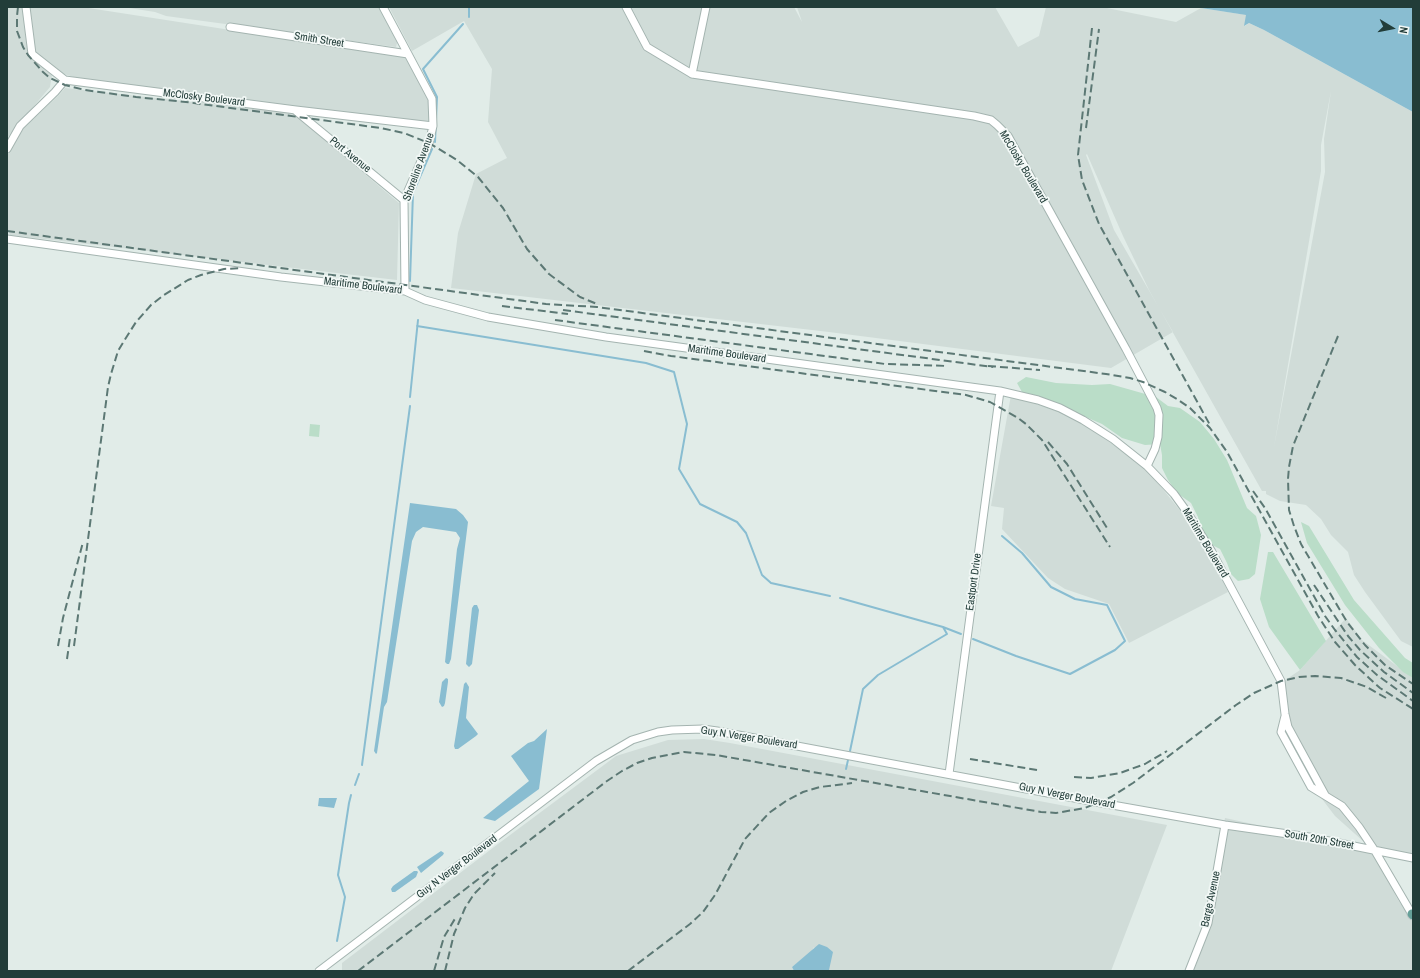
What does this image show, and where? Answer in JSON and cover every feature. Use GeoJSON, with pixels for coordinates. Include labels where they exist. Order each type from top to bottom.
{"type":"FeatureCollection","features":[{"type":"Feature","properties":{"kind":"street"},"geometry":{"type":"LineString","coordinates":[[7,149],[20,126],[55,92],[65,80],[32,54],[26,7]]}},
{"type":"Feature","properties":{"kind":"street","name":"Shoreline Avenue"},"geometry":{"type":"LineString","coordinates":[[383,7],[432,99],[433,126],[429,143],[404,200],[405,291]]}},
{"type":"Feature","properties":{"kind":"street","name":"McClosky Boulevard"},"geometry":{"type":"LineString","coordinates":[[626,7],[647,46],[692,74],[974,116],[991,120],[997,125],[1008,136],[1157,408],[1159,415],[1158,437],[1155,449],[1147,466]]}},
{"type":"Feature","properties":{"kind":"street"},"geometry":{"type":"LineString","coordinates":[[692,74],[706,7]]}},
{"type":"Feature","properties":{"kind":"street","name":"Smith Street"},"geometry":{"type":"LineString","coordinates":[[230,27],[408,54]]}},
{"type":"Feature","properties":{"kind":"street","name":"McClosky Boulevard"},"geometry":{"type":"LineString","coordinates":[[65,80],[433,126]]}},
{"type":"Feature","properties":{"kind":"street","name":"Port Avenue"},"geometry":{"type":"LineString","coordinates":[[296,110],[404,200]]}},
{"type":"Feature","properties":{"kind":"street","name":"Maritime Boulevard"},"geometry":{"type":"LineString","coordinates":[[7,239],[274,276],[405,291],[425,300],[488,317],[599,336],[1000,390],[1038,400],[1060,408],[1083,420],[1113,439],[1147,466],[1174,494],[1183,506],[1208,546],[1281,681],[1285,714],[1281,732],[1311,787],[1342,806],[1359,827],[1413,915]]}},
{"type":"Feature","properties":{"kind":"street","name":"Eastport Drive"},"geometry":{"type":"LineString","coordinates":[[949,774],[1000,390]]}},
{"type":"Feature","properties":{"kind":"street","name":"Maritime Boulevard"},"geometry":{"type":"LineString","coordinates":[[1285,714],[1325,783],[1325,795]]}},
{"type":"Feature","properties":{"kind":"street","name":"Guy N Verger Boulevard"},"geometry":{"type":"LineString","coordinates":[[319,971],[596,761],[617,748],[643,736],[658,732],[702,729],[1225,825]]}},
{"type":"Feature","properties":{"kind":"street","name":"South 20th Street"},"geometry":{"type":"LineString","coordinates":[[1225,825],[1309,837],[1413,858]]}},
{"type":"Feature","properties":{"kind":"street","name":"Barge Avenue"},"geometry":{"type":"LineString","coordinates":[[1189,971],[1208,922],[1225,825]]}},
{"type":"Feature","properties":{"kind":"shaded area"},"geometry":{"type":"Polygon","coordinates":[[[7,7],[82,7],[405,57],[427,96],[429,106],[429,123],[77,78],[61,73],[53,68],[50,87],[7,138],[7,7]]]}},
{"type":"Feature","properties":{"kind":"shaded area"},"geometry":{"type":"Polygon","coordinates":[[[123,7],[379,7],[398,40],[396,47],[166,16],[155,12],[123,7]]]}},
{"type":"Feature","properties":{"kind":"shaded area"},"geometry":{"type":"Polygon","coordinates":[[[389,7],[794,7],[802,22],[797,7],[995,7],[1018,47],[1039,36],[1046,7],[1102,7],[1176,22],[1201,8],[1247,15],[1245,26],[1249,23],[1264,30],[1413,112],[1413,647],[1401,641],[1365,592],[1354,575],[1348,552],[1331,535],[1321,519],[1306,505],[1280,501],[1266,494],[1266,491],[1262,491],[1173,332],[1111,368],[829,332],[451,288],[458,233],[476,174],[507,158],[488,122],[492,69],[464,21],[412,51],[389,7]],[[1331,91],[1321,145],[1321,171],[1274,447],[1325,172],[1324,139],[1331,91]],[[1087,154],[1086,155],[1114,230],[1159,308],[1123,236],[1087,154]]]}},
{"type":"Feature","properties":{"kind":"shaded area"},"geometry":{"type":"Polygon","coordinates":[[[65,88],[293,113],[399,203],[397,280],[10,235],[7,227],[7,156],[23,129],[65,88]]]}},
{"type":"Feature","properties":{"kind":"shaded area"},"geometry":{"type":"Polygon","coordinates":[[[1011,395],[1074,417],[1146,468],[1186,518],[1206,546],[1228,592],[1129,643],[1109,604],[1065,589],[1048,578],[1002,529],[1004,508],[991,506],[1011,395]]]}},
{"type":"Feature","properties":{"kind":"shaded area"},"geometry":{"type":"Polygon","coordinates":[[[1346,618],[1362,640],[1413,678],[1413,857],[1373,850],[1335,816],[1293,761],[1281,683],[1300,670],[1346,618]]]}},
{"type":"Feature","properties":{"kind":"shaded area"},"geometry":{"type":"Polygon","coordinates":[[[704,739],[1167,825],[1111,971],[829,971],[814,947],[811,952],[792,967],[794,971],[342,971],[342,963],[616,756],[668,740],[704,739]]]}},
{"type":"Feature","properties":{"kind":"shaded area"},"geometry":{"type":"Polygon","coordinates":[[[1225,818],[1372,850],[1397,898],[1413,923],[1413,971],[1189,971],[1204,933],[1225,818]]]}},
{"type":"Feature","properties":{"kind":"green space"},"geometry":{"type":"Polygon","coordinates":[[[1026,377],[1056,383],[1092,385],[1110,384],[1156,397],[1168,406],[1180,408],[1200,422],[1214,439],[1227,460],[1247,508],[1256,516],[1261,535],[1255,574],[1249,579],[1238,581],[1231,574],[1220,549],[1212,545],[1201,533],[1198,517],[1191,503],[1177,493],[1162,468],[1160,444],[1145,445],[1122,438],[1102,424],[1022,392],[1017,383],[1026,377]]]}},
{"type":"Feature","properties":{"kind":"green space"},"geometry":{"type":"Polygon","coordinates":[[[310,424],[320,425],[319,437],[309,436],[310,424]]]}},
{"type":"Feature","properties":{"kind":"green space"},"geometry":{"type":"Polygon","coordinates":[[[1301,522],[1309,526],[1354,600],[1405,658],[1413,663],[1413,678],[1403,672],[1379,648],[1345,605],[1307,543],[1301,522]]]}},
{"type":"Feature","properties":{"kind":"green space"},"geometry":{"type":"Polygon","coordinates":[[[1268,552],[1273,552],[1326,641],[1300,670],[1269,627],[1260,599],[1268,552]]]}},
{"type":"Feature","properties":{"kind":"water"},"geometry":{"type":"Polygon","coordinates":[[[1178,7],[1413,7],[1413,112],[1264,30],[1249,23],[1244,26],[1246,15],[1201,8],[1178,7]]]}},
{"type":"Feature","properties":{"kind":"water"},"geometry":{"type":"Polygon","coordinates":[[[410,503],[456,509],[468,522],[451,659],[449,664],[445,662],[457,549],[460,538],[456,532],[423,527],[416,532],[412,541],[387,702],[384,707],[376,754],[374,751],[410,503]]]}},
{"type":"Feature","properties":{"kind":"water"},"geometry":{"type":"Polygon","coordinates":[[[474,605],[477,605],[479,610],[472,664],[469,667],[466,664],[472,608],[474,605]]]}},
{"type":"Feature","properties":{"kind":"water"},"geometry":{"type":"Polygon","coordinates":[[[446,678],[448,679],[448,682],[445,703],[442,707],[439,702],[442,682],[446,678]]]}},
{"type":"Feature","properties":{"kind":"water"},"geometry":{"type":"Polygon","coordinates":[[[466,682],[469,687],[466,718],[478,734],[458,749],[455,749],[454,746],[464,684],[466,682]]]}},
{"type":"Feature","properties":{"kind":"water"},"geometry":{"type":"Polygon","coordinates":[[[547,729],[539,789],[495,821],[483,818],[529,781],[511,756],[528,743],[534,741],[547,729]]]}},
{"type":"Feature","properties":{"kind":"water"},"geometry":{"type":"Polygon","coordinates":[[[319,798],[337,798],[334,808],[318,806],[319,798]]]}},
{"type":"Feature","properties":{"kind":"water"},"geometry":{"type":"Polygon","coordinates":[[[441,851],[444,853],[443,855],[421,873],[417,867],[441,851]]]}},
{"type":"Feature","properties":{"kind":"water"},"geometry":{"type":"Polygon","coordinates":[[[414,871],[418,872],[416,877],[395,892],[392,892],[391,889],[393,886],[414,871]]]}},
{"type":"Feature","properties":{"kind":"water"},"geometry":{"type":"Polygon","coordinates":[[[819,944],[827,947],[833,952],[829,970],[832,971],[794,971],[792,967],[819,944]]]}},
{"type":"Feature","properties":{"kind":"waterway"},"geometry":{"type":"LineString","coordinates":[[469,7],[469,17]]}},
{"type":"Feature","properties":{"kind":"waterway"},"geometry":{"type":"LineString","coordinates":[[435,142],[437,97],[423,69],[463,24]]}},
{"type":"Feature","properties":{"kind":"waterway"},"geometry":{"type":"LineString","coordinates":[[410,281],[413,193],[432,149]]}},
{"type":"Feature","properties":{"kind":"waterway"},"geometry":{"type":"LineString","coordinates":[[410,397],[418,320]]}},
{"type":"Feature","properties":{"kind":"waterway"},"geometry":{"type":"LineString","coordinates":[[417,326],[646,363],[674,372],[687,424],[679,469],[700,504],[737,522],[746,533],[762,575],[771,583],[830,596]]}},
{"type":"Feature","properties":{"kind":"waterway"},"geometry":{"type":"LineString","coordinates":[[362,765],[410,406]]}},
{"type":"Feature","properties":{"kind":"waterway"},"geometry":{"type":"LineString","coordinates":[[973,639],[1016,656],[1070,674],[1115,650],[1125,641],[1107,605],[1075,599],[1051,587],[1022,553],[1002,536]]}},
{"type":"Feature","properties":{"kind":"waterway"},"geometry":{"type":"LineString","coordinates":[[840,598],[943,627],[947,634],[878,675],[863,689],[850,751]]}},
{"type":"Feature","properties":{"kind":"waterway"},"geometry":{"type":"LineString","coordinates":[[943,627],[961,634]]}},
{"type":"Feature","properties":{"kind":"waterway"},"geometry":{"type":"LineString","coordinates":[[846,769],[848,760]]}},
{"type":"Feature","properties":{"kind":"waterway"},"geometry":{"type":"LineString","coordinates":[[355,785],[359,774]]}},
{"type":"Feature","properties":{"kind":"waterway"},"geometry":{"type":"LineString","coordinates":[[337,941],[345,897],[338,875],[351,795]]}},
{"type":"Feature","properties":{"kind":"railway"},"geometry":{"type":"LineString","coordinates":[[18,7],[17,31],[23,47],[43,72],[50,78],[65,85],[85,90],[136,97],[186,102],[381,128],[404,133],[429,143],[457,160],[478,177],[503,208],[527,249],[549,274],[580,297],[597,304]]}},
{"type":"Feature","properties":{"kind":"railway"},"geometry":{"type":"LineString","coordinates":[[1092,28],[1078,155],[1082,180],[1099,224],[1210,425]]}},
{"type":"Feature","properties":{"kind":"railway"},"geometry":{"type":"LineString","coordinates":[[1086,128],[1099,29]]}},
{"type":"Feature","properties":{"kind":"railway"},"geometry":{"type":"LineString","coordinates":[[7,231],[546,304],[597,307],[1106,374],[1143,382],[1177,399],[1190,408],[1210,428],[1227,452],[1318,616],[1335,642],[1355,665],[1380,688],[1413,709]]}},
{"type":"Feature","properties":{"kind":"railway"},"geometry":{"type":"LineString","coordinates":[[74,646],[108,387],[118,351],[136,322],[151,305],[164,295],[188,280],[201,275],[224,269],[241,268]]}},
{"type":"Feature","properties":{"kind":"railway"},"geometry":{"type":"LineString","coordinates":[[502,306],[568,314]]}},
{"type":"Feature","properties":{"kind":"railway"},"geometry":{"type":"LineString","coordinates":[[563,310],[993,367]]}},
{"type":"Feature","properties":{"kind":"railway"},"geometry":{"type":"LineString","coordinates":[[555,320],[885,364],[948,366]]}},
{"type":"Feature","properties":{"kind":"railway"},"geometry":{"type":"LineString","coordinates":[[1338,336],[1293,446],[1288,479],[1289,510],[1301,544],[1347,622],[1365,645],[1385,665],[1413,684]]}},
{"type":"Feature","properties":{"kind":"railway"},"geometry":{"type":"LineString","coordinates":[[644,351],[671,356],[966,395],[990,402],[1018,418],[1042,440],[1110,547]]}},
{"type":"Feature","properties":{"kind":"railway"},"geometry":{"type":"LineString","coordinates":[[988,366],[1040,370]]}},
{"type":"Feature","properties":{"kind":"railway"},"geometry":{"type":"LineString","coordinates":[[1048,442],[1067,464],[1107,528]]}},
{"type":"Feature","properties":{"kind":"railway"},"geometry":{"type":"LineString","coordinates":[[1253,491],[1265,508],[1325,616],[1335,630],[1357,657],[1377,675],[1413,701]]}},
{"type":"Feature","properties":{"kind":"railway"},"geometry":{"type":"LineString","coordinates":[[58,646],[63,618],[83,542]]}},
{"type":"Feature","properties":{"kind":"railway"},"geometry":{"type":"LineString","coordinates":[[1314,585],[1348,636],[1360,650],[1384,672],[1413,693]]}},
{"type":"Feature","properties":{"kind":"railway"},"geometry":{"type":"LineString","coordinates":[[67,659],[70,638]]}},
{"type":"Feature","properties":{"kind":"railway"},"geometry":{"type":"LineString","coordinates":[[358,971],[607,781],[637,763],[652,758],[684,752],[716,755],[1041,812],[1056,813],[1085,808],[1111,797],[1133,783],[1236,705],[1254,693],[1281,681],[1299,677],[1315,676],[1341,678],[1367,687],[1386,698]]}},
{"type":"Feature","properties":{"kind":"railway"},"geometry":{"type":"LineString","coordinates":[[1074,777],[1091,778],[1120,773],[1145,764],[1167,751]]}},
{"type":"Feature","properties":{"kind":"railway"},"geometry":{"type":"LineString","coordinates":[[970,759],[1037,770]]}},
{"type":"Feature","properties":{"kind":"railway"},"geometry":{"type":"LineString","coordinates":[[628,971],[690,924],[703,912],[715,895],[745,839],[769,813],[786,801],[803,792],[820,787],[852,783]]}},
{"type":"Feature","properties":{"kind":"railway"},"geometry":{"type":"LineString","coordinates":[[445,971],[454,934],[465,908],[474,894],[495,873]]}},
{"type":"Feature","properties":{"kind":"railway"},"geometry":{"type":"LineString","coordinates":[[434,971],[444,937],[456,917]]}}]}
